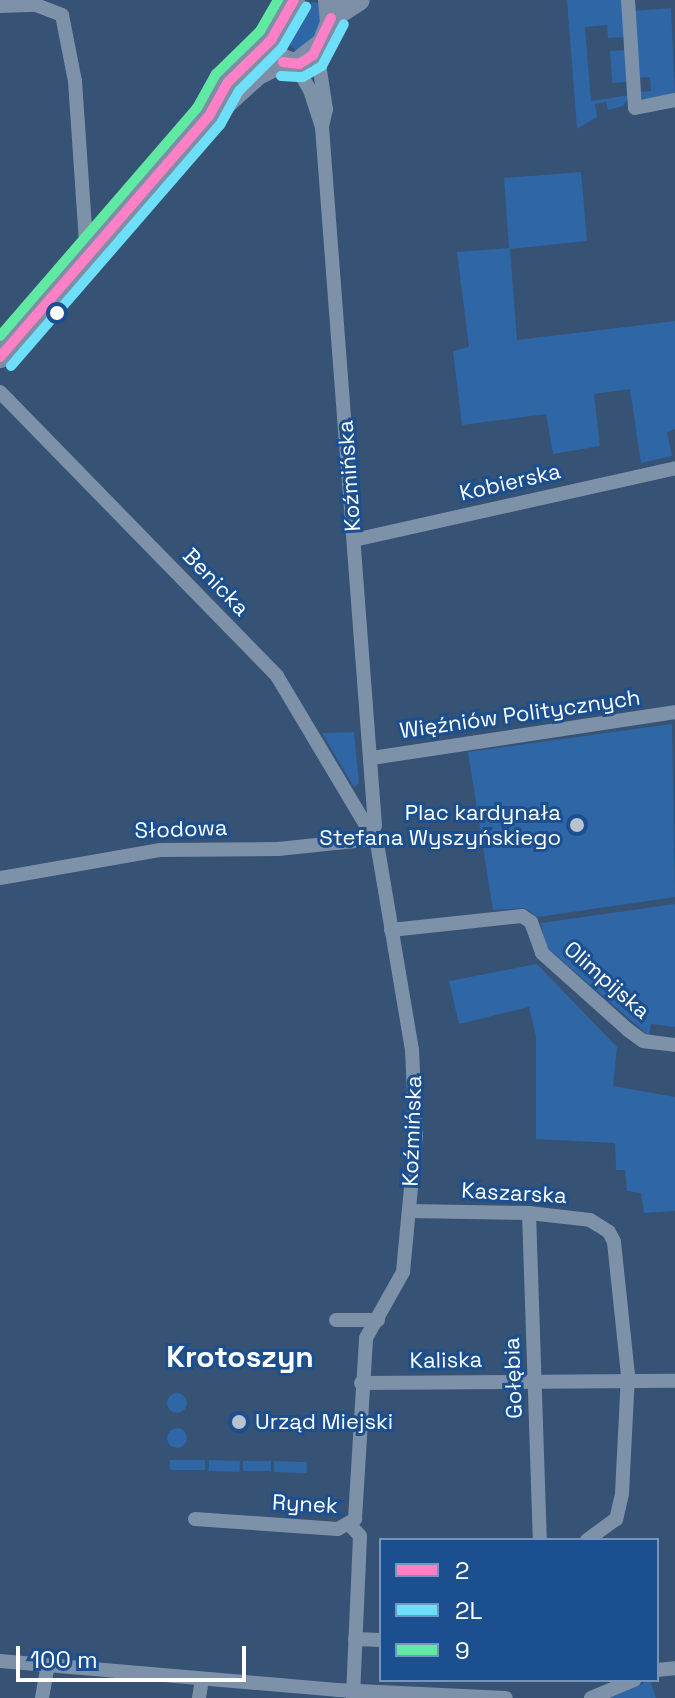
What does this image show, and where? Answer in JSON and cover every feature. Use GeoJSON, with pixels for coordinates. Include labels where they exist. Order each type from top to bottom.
{"type":"FeatureCollection","features":[{"type":"Feature","properties":{"kind":"main road"},"geometry":{"type":"LineString","coordinates":[[209,116],[228,82],[271,40],[294,0]]}},
{"type":"Feature","properties":{"kind":"main road"},"geometry":{"type":"LineString","coordinates":[[0,357],[209,116],[258,74],[317,51],[330,9],[359,0]]}},
{"type":"Feature","properties":{"kind":"main road"},"geometry":{"type":"LineString","coordinates":[[271,40],[289,63]]}},
{"type":"Feature","properties":{"kind":"street"},"geometry":{"type":"LineString","coordinates":[[628,0],[635,108],[675,100]]}},
{"type":"Feature","properties":{"kind":"street"},"geometry":{"type":"LineString","coordinates":[[0,6],[36,5],[62,15],[75,81],[87,258]]}},
{"type":"Feature","properties":{"kind":"street","name":"Koźmińska"},"geometry":{"type":"LineString","coordinates":[[317,51],[326,109],[322,127]]}},
{"type":"Feature","properties":{"kind":"street","name":"Koźmińska"},"geometry":{"type":"LineString","coordinates":[[289,63],[310,90],[322,127],[372,758],[371,834],[392,936],[415,1083],[403,1272],[378,1320]]}},
{"type":"Feature","properties":{"kind":"street","name":"Benicka"},"geometry":{"type":"LineString","coordinates":[[0,392],[277,676],[371,834]]}},
{"type":"Feature","properties":{"kind":"street","name":"Kobierska"},"geometry":{"type":"LineString","coordinates":[[354,540],[675,468]]}},
{"type":"Feature","properties":{"kind":"street","name":"Więźniów Politycznych"},"geometry":{"type":"LineString","coordinates":[[372,758],[675,712]]}},
{"type":"Feature","properties":{"kind":"street","name":"Słodowa"},"geometry":{"type":"LineString","coordinates":[[0,878],[134,853],[278,849],[371,834]]}},
{"type":"Feature","properties":{"kind":"street","name":"Olimpijska"},"geometry":{"type":"LineString","coordinates":[[392,936],[522,916],[531,922],[542,953],[628,1030],[643,1041],[675,1045]]}},
{"type":"Feature","properties":{"kind":"street","name":"Kaszarska"},"geometry":{"type":"LineString","coordinates":[[409,1211],[529,1213],[590,1220],[609,1232],[614,1242],[628,1380]]}},
{"type":"Feature","properties":{"kind":"street","name":"Gołębia"},"geometry":{"type":"LineString","coordinates":[[529,1213],[540,1538]]}},
{"type":"Feature","properties":{"kind":"street"},"geometry":{"type":"LineString","coordinates":[[336,1320],[378,1320]]}},
{"type":"Feature","properties":{"kind":"street","name":"Rynek"},"geometry":{"type":"LineString","coordinates":[[195,1519],[351,1526],[366,1338],[378,1320]]}},
{"type":"Feature","properties":{"kind":"street"},"geometry":{"type":"LineString","coordinates":[[590,1538],[616,1519],[628,1380]]}},
{"type":"Feature","properties":{"kind":"street","name":"Kaliska"},"geometry":{"type":"LineString","coordinates":[[361,1383],[675,1381]]}},
{"type":"Feature","properties":{"kind":"street"},"geometry":{"type":"LineString","coordinates":[[351,1526],[360,1536],[353,1694]]}},
{"type":"Feature","properties":{"kind":"street"},"geometry":{"type":"LineString","coordinates":[[355,1639],[379,1640]]}},
{"type":"Feature","properties":{"kind":"street"},"geometry":{"type":"LineString","coordinates":[[0,1661],[47,1669],[202,1679],[353,1694],[506,1698]]}},
{"type":"Feature","properties":{"kind":"street"},"geometry":{"type":"LineString","coordinates":[[42,1698],[47,1669]]}},
{"type":"Feature","properties":{"kind":"street"},"geometry":{"type":"LineString","coordinates":[[199,1698],[202,1679]]}},
{"type":"Feature","properties":{"kind":"street"},"geometry":{"type":"LineString","coordinates":[[591,1698],[629,1682]]}},
{"type":"Feature","properties":{"kind":"shaded area"},"geometry":{"type":"Polygon","coordinates":[[[567,0],[621,0],[625,37],[608,38],[607,25],[585,27],[591,101],[630,95],[623,106],[608,110],[606,102],[595,104],[597,117],[577,129],[567,0]]]}},
{"type":"Feature","properties":{"kind":"shaded area"},"geometry":{"type":"Polygon","coordinates":[[[313,2],[320,3],[321,21],[311,43],[295,50],[285,40],[313,2]]]}},
{"type":"Feature","properties":{"kind":"shaded area"},"geometry":{"type":"Polygon","coordinates":[[[671,8],[675,96],[647,102],[638,92],[651,91],[650,77],[637,78],[631,11],[671,8]]]}},
{"type":"Feature","properties":{"kind":"shaded area"},"geometry":{"type":"Polygon","coordinates":[[[626,50],[628,82],[612,83],[610,51],[626,50]]]}},
{"type":"Feature","properties":{"kind":"shaded area"},"geometry":{"type":"Polygon","coordinates":[[[581,172],[587,241],[510,249],[517,340],[675,321],[675,429],[667,432],[672,456],[641,463],[630,389],[594,394],[600,446],[553,454],[546,414],[462,425],[453,351],[469,347],[457,252],[509,248],[504,178],[581,172]]]}},
{"type":"Feature","properties":{"kind":"shaded area","name":"Plac kardynała Stefana Wyszyńskiego"},"geometry":{"type":"Polygon","coordinates":[[[672,724],[675,897],[538,917],[524,908],[493,910],[468,752],[672,724]]]}},
{"type":"Feature","properties":{"kind":"shaded area"},"geometry":{"type":"Polygon","coordinates":[[[354,732],[359,783],[354,787],[322,733],[354,732]]]}},
{"type":"Feature","properties":{"kind":"shaded area"},"geometry":{"type":"Polygon","coordinates":[[[675,904],[675,1027],[651,1024],[649,1036],[545,946],[541,923],[675,904]]]}},
{"type":"Feature","properties":{"kind":"shaded area"},"geometry":{"type":"Polygon","coordinates":[[[537,964],[617,1047],[613,1086],[675,1097],[675,1211],[644,1213],[641,1193],[627,1191],[625,1170],[616,1170],[615,1143],[536,1139],[536,1036],[529,1007],[459,1024],[449,981],[537,964]]]}},
{"type":"Feature","properties":{"kind":"shaded area"},"geometry":{"type":"Polygon","coordinates":[[[177,1393],[184,1396],[187,1403],[184,1410],[177,1413],[170,1410],[167,1403],[170,1396],[177,1393]]]}},
{"type":"Feature","properties":{"kind":"shaded area"},"geometry":{"type":"Polygon","coordinates":[[[173,1428],[181,1428],[187,1438],[181,1448],[173,1448],[167,1442],[167,1434],[173,1428]]]}},
{"type":"Feature","properties":{"kind":"shaded area"},"geometry":{"type":"Polygon","coordinates":[[[170,1460],[205,1460],[205,1470],[170,1470],[170,1460]]]}},
{"type":"Feature","properties":{"kind":"shaded area"},"geometry":{"type":"Polygon","coordinates":[[[209,1460],[240,1461],[240,1472],[209,1471],[209,1460]]]}},
{"type":"Feature","properties":{"kind":"shaded area"},"geometry":{"type":"Polygon","coordinates":[[[243,1461],[271,1461],[271,1471],[243,1471],[243,1461]]]}},
{"type":"Feature","properties":{"kind":"shaded area"},"geometry":{"type":"Polygon","coordinates":[[[274,1461],[307,1462],[307,1473],[274,1472],[274,1461]]]}},
{"type":"Feature","properties":{"kind":"shaded area"},"geometry":{"type":"Polygon","coordinates":[[[651,1682],[656,1698],[610,1698],[651,1682]]]}},
{"type":"Feature","properties":{"kind":"transit line","name":"9"},"geometry":{"type":"LineString","coordinates":[[0,336],[197,108],[216,74],[260,31],[278,0]]}},
{"type":"Feature","properties":{"kind":"transit line","name":"2"},"geometry":{"type":"LineString","coordinates":[[0,357],[209,116],[228,82],[271,40],[294,0]]}},
{"type":"Feature","properties":{"kind":"transit line","name":"2L"},"geometry":{"type":"LineString","coordinates":[[11,366],[220,125],[239,91],[282,48],[306,7]]}},
{"type":"Feature","properties":{"kind":"transit line","name":"2"},"geometry":{"type":"LineString","coordinates":[[283,62],[299,64],[313,55],[331,18]]}},
{"type":"Feature","properties":{"kind":"transit line","name":"2L"},"geometry":{"type":"LineString","coordinates":[[281,76],[303,77],[322,66],[344,24]]}},
{"type":"Feature","properties":{"kind":"place","name":"Plac kardynała Stefana Wyszyńskiego"},"geometry":{"type":"Point","coordinates":[577,825]}},
{"type":"Feature","properties":{"kind":"place","name":"Urząd Miejski"},"geometry":{"type":"Point","coordinates":[239,1422]}},
{"type":"Feature","properties":{"kind":"district","name":"Krotoszyn"},"geometry":{"type":"Point","coordinates":[240,1357]}}]}
